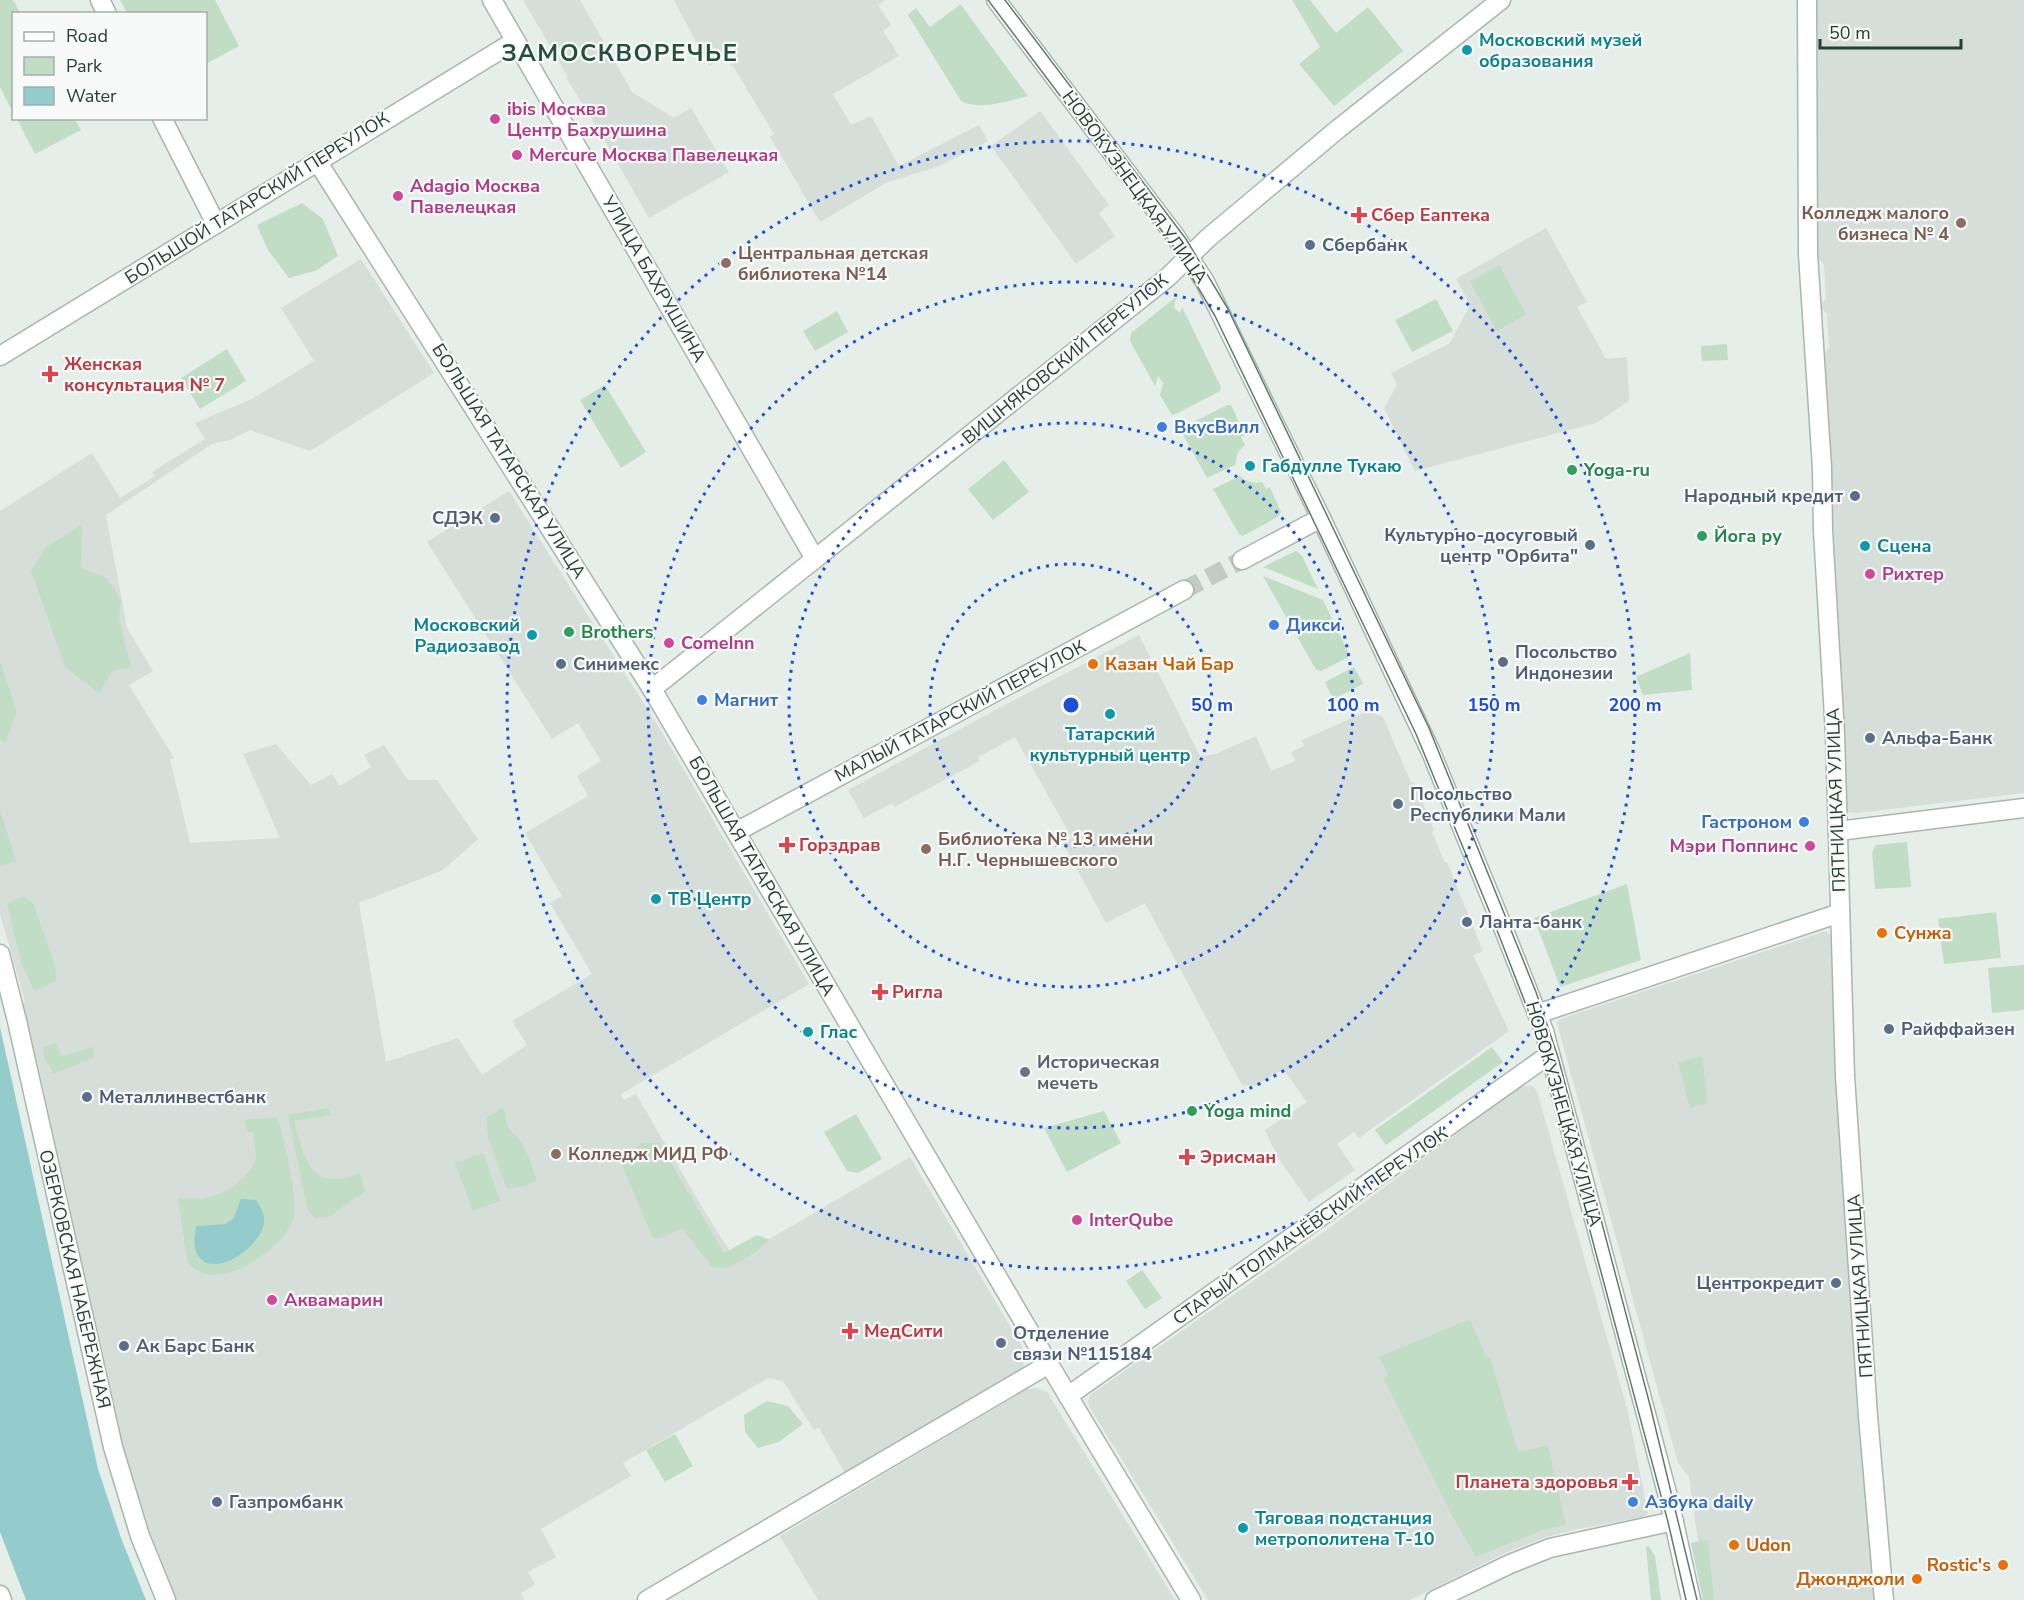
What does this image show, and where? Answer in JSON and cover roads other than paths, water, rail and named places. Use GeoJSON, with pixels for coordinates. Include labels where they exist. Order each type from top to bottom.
{"type":"FeatureCollection","features":[{"type":"Feature","properties":{"kind":"street","name":"УЛИЦА БАХРУШИНА"},"geometry":{"type":"LineString","coordinates":[[492,0],[815,559]]}},
{"type":"Feature","properties":{"kind":"street","name":"НОВОКУЗНЕЦКАЯ УЛИЦА"},"geometry":{"type":"LineString","coordinates":[[996,0],[1189,257],[1222,313],[1431,752],[1537,1014],[1550,1054],[1674,1521],[1691,1600]]}},
{"type":"Feature","properties":{"kind":"street","name":"ВИШНЯКОВСКИЙ ПЕРЕУЛОК"},"geometry":{"type":"LineString","coordinates":[[652,689],[1168,277],[1208,238],[1338,129],[1501,0]]}},
{"type":"Feature","properties":{"kind":"street","name":"ПЯТНИЦКАЯ УЛИЦА"},"geometry":{"type":"LineString","coordinates":[[1807,0],[1808,254],[1822,468],[1838,831],[1845,1076],[1868,1416],[1884,1600]]}},
{"type":"Feature","properties":{"kind":"street","name":"БОЛЬШОЙ ТАТАРСКИЙ ПЕРЕУЛОК"},"geometry":{"type":"LineString","coordinates":[[0,356],[515,41]]}},
{"type":"Feature","properties":{"kind":"street"},"geometry":{"type":"LineString","coordinates":[[163,120],[216,224]]}},
{"type":"Feature","properties":{"kind":"street","name":"БОЛЬШАЯ ТАТАРСКАЯ УЛИЦА"},"geometry":{"type":"LineString","coordinates":[[317,161],[652,689],[1049,1364],[1191,1600]]}},
{"type":"Feature","properties":{"kind":"street"},"geometry":{"type":"LineString","coordinates":[[1242,560],[1321,518]]}},
{"type":"Feature","properties":{"kind":"street","name":"МАЛЫЙ ТАТАРСКИЙ ПЕРЕУЛОК"},"geometry":{"type":"LineString","coordinates":[[736,832],[1184,590]]}},
{"type":"Feature","properties":{"kind":"street"},"geometry":{"type":"LineString","coordinates":[[1838,831],[2024,808]]}},
{"type":"Feature","properties":{"kind":"street"},"geometry":{"type":"LineString","coordinates":[[1537,1014],[1840,913]]}},
{"type":"Feature","properties":{"kind":"street","name":"ОЗЕРКОВСКАЯ НАБЕРЕЖНАЯ"},"geometry":{"type":"LineString","coordinates":[[0,954],[113,1447],[140,1536],[166,1600]]}},
{"type":"Feature","properties":{"kind":"street","name":"СТАРЫЙ ТОЛМАЧЁВСКИЙ ПЕРЕУЛОК"},"geometry":{"type":"LineString","coordinates":[[1068,1396],[1550,1054]]}},
{"type":"Feature","properties":{"kind":"street"},"geometry":{"type":"LineString","coordinates":[[647,1600],[1049,1364]]}},
{"type":"Feature","properties":{"kind":"street"},"geometry":{"type":"LineString","coordinates":[[1435,1600],[1510,1564],[1550,1548],[1674,1521]]}},
{"type":"Feature","properties":{"kind":"street"},"geometry":{"type":"LineString","coordinates":[[0,1595],[2,1600]]}},
{"type":"Feature","properties":{"kind":"water"},"geometry":{"type":"Polygon","coordinates":[[[0,1027],[98,1469],[121,1538],[146,1600],[26,1600],[0,1532],[0,1027]]]}},
{"type":"Feature","properties":{"kind":"water"},"geometry":{"type":"Polygon","coordinates":[[[241,1199],[256,1200],[262,1210],[264,1222],[258,1237],[237,1257],[220,1264],[205,1262],[196,1251],[196,1226],[225,1224],[233,1219],[241,1199]]]}},
{"type":"Feature","properties":{"kind":"tunnel"},"geometry":{"type":"LineString","coordinates":[[1184,590],[1242,560]]}},
{"type":"Feature","properties":{"kind":"tram line"},"geometry":{"type":"LineString","coordinates":[[988,0],[1174,247],[1215,316],[1416,734],[1528,1010],[1549,1078],[1668,1522],[1686,1600]]}},
{"type":"Feature","properties":{"kind":"tram line"},"geometry":{"type":"LineString","coordinates":[[1005,0],[1186,239],[1228,309],[1429,728],[1536,992],[1558,1057],[1650,1405],[1697,1600]]}},
{"type":"Feature","properties":{"kind":"place","name":"Московский музей образования"},"geometry":{"type":"Point","coordinates":[1467,50]}},
{"type":"Feature","properties":{"kind":"place","name":"ibis Москва Центр Бахрушина"},"geometry":{"type":"Point","coordinates":[495,119]}},
{"type":"Feature","properties":{"kind":"place","name":"Mercure Москва Павелецкая"},"geometry":{"type":"Point","coordinates":[517,155]}},
{"type":"Feature","properties":{"kind":"place","name":"Adagio Москва Павелецкая"},"geometry":{"type":"Point","coordinates":[398,196]}},
{"type":"Feature","properties":{"kind":"place","name":"Сбер Еаптека"},"geometry":{"type":"Point","coordinates":[1359,215]}},
{"type":"Feature","properties":{"kind":"place","name":"Колледж малого бизнеса № 4"},"geometry":{"type":"Point","coordinates":[1961,223]}},
{"type":"Feature","properties":{"kind":"place","name":"Сбербанк"},"geometry":{"type":"Point","coordinates":[1310,245]}},
{"type":"Feature","properties":{"kind":"place","name":"Центральная детская библиотека №14"},"geometry":{"type":"Point","coordinates":[726,263]}},
{"type":"Feature","properties":{"kind":"place","name":"Женская консультация № 7"},"geometry":{"type":"Point","coordinates":[50,374]}},
{"type":"Feature","properties":{"kind":"place","name":"ВкусВилл"},"geometry":{"type":"Point","coordinates":[1162,427]}},
{"type":"Feature","properties":{"kind":"place","name":"Габдулле Тукаю"},"geometry":{"type":"Point","coordinates":[1250,466]}},
{"type":"Feature","properties":{"kind":"place","name":"Yoga-ru"},"geometry":{"type":"Point","coordinates":[1572,470]}},
{"type":"Feature","properties":{"kind":"place","name":"Народный кредит"},"geometry":{"type":"Point","coordinates":[1855,496]}},
{"type":"Feature","properties":{"kind":"place","name":"СДЭК"},"geometry":{"type":"Point","coordinates":[495,518]}},
{"type":"Feature","properties":{"kind":"place","name":"Йога ру"},"geometry":{"type":"Point","coordinates":[1702,536]}},
{"type":"Feature","properties":{"kind":"place","name":"Культурно-досуговый центр \"Орбита\""},"geometry":{"type":"Point","coordinates":[1590,545]}},
{"type":"Feature","properties":{"kind":"place","name":"Сцена"},"geometry":{"type":"Point","coordinates":[1865,546]}},
{"type":"Feature","properties":{"kind":"place","name":"Рихтер"},"geometry":{"type":"Point","coordinates":[1870,574]}},
{"type":"Feature","properties":{"kind":"place","name":"Дикси"},"geometry":{"type":"Point","coordinates":[1274,625]}},
{"type":"Feature","properties":{"kind":"place","name":"Brothers"},"geometry":{"type":"Point","coordinates":[569,632]}},
{"type":"Feature","properties":{"kind":"place","name":"Московский Радиозавод"},"geometry":{"type":"Point","coordinates":[532,635]}},
{"type":"Feature","properties":{"kind":"place","name":"ComeInn"},"geometry":{"type":"Point","coordinates":[669,643]}},
{"type":"Feature","properties":{"kind":"place","name":"Посольство Индонезии"},"geometry":{"type":"Point","coordinates":[1503,662]}},
{"type":"Feature","properties":{"kind":"place","name":"Синимекс"},"geometry":{"type":"Point","coordinates":[561,664]}},
{"type":"Feature","properties":{"kind":"place","name":"Казан Чай Бар"},"geometry":{"type":"Point","coordinates":[1093,664]}},
{"type":"Feature","properties":{"kind":"place","name":"Магнит"},"geometry":{"type":"Point","coordinates":[702,700]}},
{"type":"Feature","properties":{"kind":"place","name":"Татарский культурный центр"},"geometry":{"type":"Point","coordinates":[1110,714]}},
{"type":"Feature","properties":{"kind":"place","name":"Альфа-Банк"},"geometry":{"type":"Point","coordinates":[1870,738]}},
{"type":"Feature","properties":{"kind":"place","name":"Посольство Республики Мали"},"geometry":{"type":"Point","coordinates":[1398,804]}},
{"type":"Feature","properties":{"kind":"place","name":"Гастроном"},"geometry":{"type":"Point","coordinates":[1804,822]}},
{"type":"Feature","properties":{"kind":"place","name":"Горздрав"},"geometry":{"type":"Point","coordinates":[787,845]}},
{"type":"Feature","properties":{"kind":"place","name":"Мэри Поппинс"},"geometry":{"type":"Point","coordinates":[1810,846]}},
{"type":"Feature","properties":{"kind":"place","name":"Библиотека № 13 имени Н.Г. Чернышевского"},"geometry":{"type":"Point","coordinates":[926,849]}},
{"type":"Feature","properties":{"kind":"place","name":"ТВ Центр"},"geometry":{"type":"Point","coordinates":[656,899]}},
{"type":"Feature","properties":{"kind":"place","name":"Ланта-банк"},"geometry":{"type":"Point","coordinates":[1467,922]}},
{"type":"Feature","properties":{"kind":"place","name":"Сунжа"},"geometry":{"type":"Point","coordinates":[1882,933]}},
{"type":"Feature","properties":{"kind":"place","name":"Ригла"},"geometry":{"type":"Point","coordinates":[880,992]}},
{"type":"Feature","properties":{"kind":"place","name":"Райффайзен"},"geometry":{"type":"Point","coordinates":[1889,1029]}},
{"type":"Feature","properties":{"kind":"place","name":"Глас"},"geometry":{"type":"Point","coordinates":[808,1032]}},
{"type":"Feature","properties":{"kind":"place","name":"Историческая мечеть"},"geometry":{"type":"Point","coordinates":[1025,1072]}},
{"type":"Feature","properties":{"kind":"place","name":"Металлинвестбанк"},"geometry":{"type":"Point","coordinates":[87,1097]}},
{"type":"Feature","properties":{"kind":"place","name":"Yoga mind"},"geometry":{"type":"Point","coordinates":[1192,1111]}},
{"type":"Feature","properties":{"kind":"place","name":"Колледж МИД РФ"},"geometry":{"type":"Point","coordinates":[556,1154]}},
{"type":"Feature","properties":{"kind":"place","name":"Эрисман"},"geometry":{"type":"Point","coordinates":[1187,1157]}},
{"type":"Feature","properties":{"kind":"place","name":"InterQube"},"geometry":{"type":"Point","coordinates":[1077,1220]}},
{"type":"Feature","properties":{"kind":"place","name":"Центрокредит"},"geometry":{"type":"Point","coordinates":[1836,1283]}},
{"type":"Feature","properties":{"kind":"place","name":"Аквамарин"},"geometry":{"type":"Point","coordinates":[272,1300]}},
{"type":"Feature","properties":{"kind":"place","name":"МедСити"},"geometry":{"type":"Point","coordinates":[850,1331]}},
{"type":"Feature","properties":{"kind":"place","name":"Отделение связи №115184"},"geometry":{"type":"Point","coordinates":[1001,1343]}},
{"type":"Feature","properties":{"kind":"place","name":"Ак Барс Банк"},"geometry":{"type":"Point","coordinates":[124,1346]}},
{"type":"Feature","properties":{"kind":"place","name":"Планета здоровья"},"geometry":{"type":"Point","coordinates":[1630,1482]}},
{"type":"Feature","properties":{"kind":"place","name":"Газпромбанк"},"geometry":{"type":"Point","coordinates":[217,1502]}},
{"type":"Feature","properties":{"kind":"place","name":"Азбука daily"},"geometry":{"type":"Point","coordinates":[1633,1502]}},
{"type":"Feature","properties":{"kind":"place","name":"Тяговая подстанция метрополитена Т-10"},"geometry":{"type":"Point","coordinates":[1243,1528]}},
{"type":"Feature","properties":{"kind":"place","name":"Udon"},"geometry":{"type":"Point","coordinates":[1734,1545]}},
{"type":"Feature","properties":{"kind":"place","name":"Rostic's"},"geometry":{"type":"Point","coordinates":[2003,1565]}},
{"type":"Feature","properties":{"kind":"place","name":"Джонджоли"},"geometry":{"type":"Point","coordinates":[1917,1579]}},
{"type":"Feature","properties":{"kind":"district","name":"ЗАМОСКВОРЕЧЬЕ"},"geometry":{"type":"Point","coordinates":[620,53]}}]}
